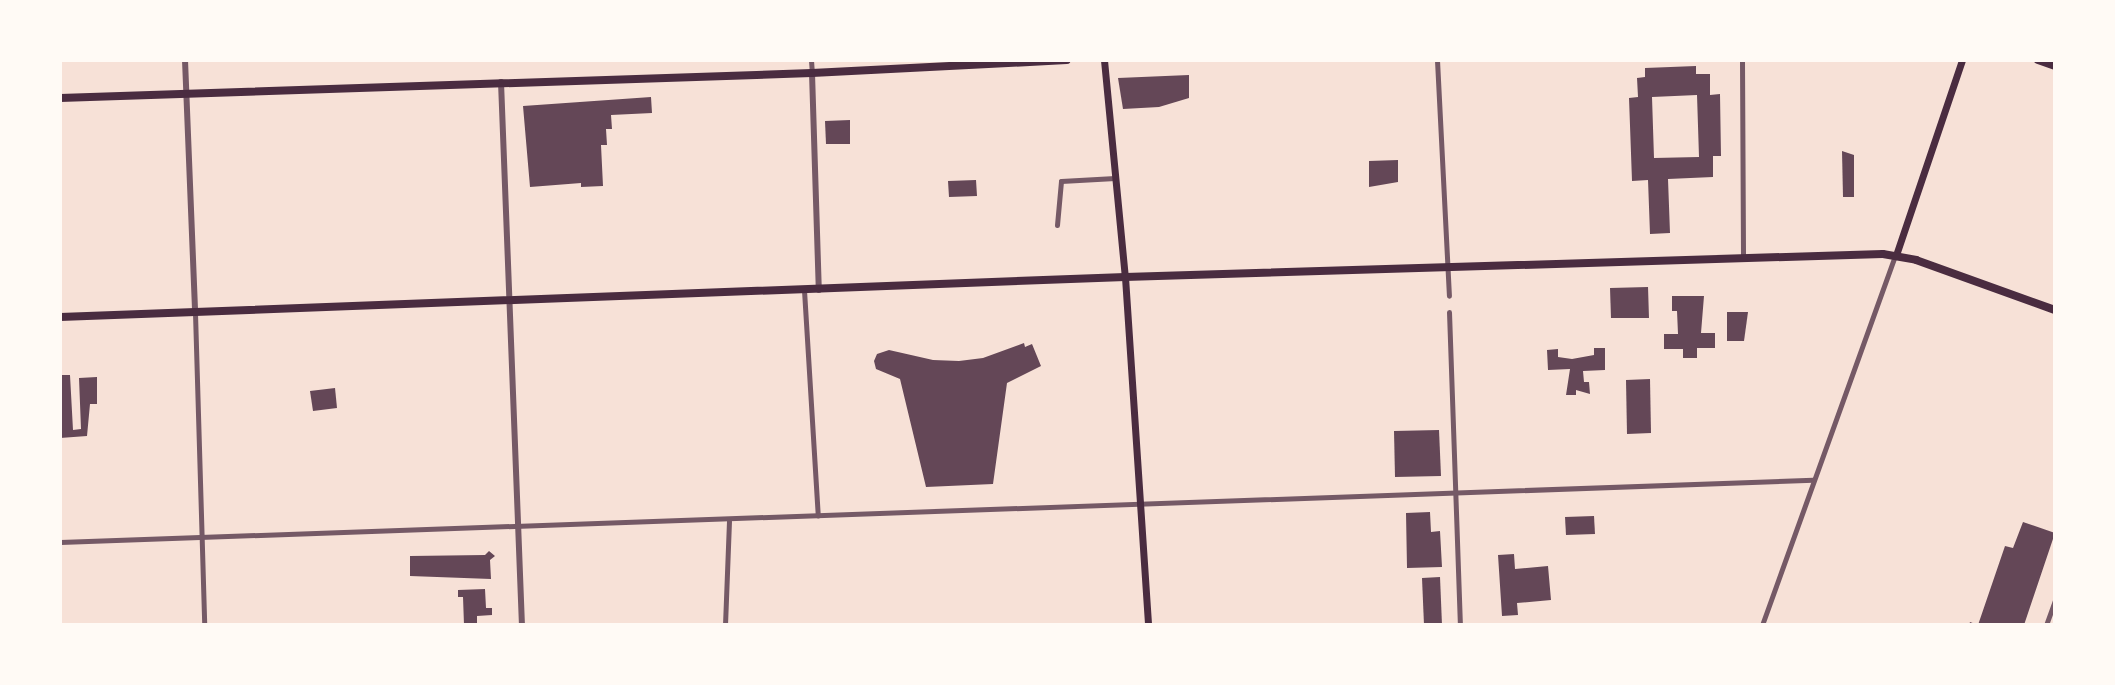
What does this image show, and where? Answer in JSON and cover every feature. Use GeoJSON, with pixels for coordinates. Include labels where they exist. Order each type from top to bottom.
{"type":"FeatureCollection","features":[{"type":"Feature","properties":{"kind":"main road"},"geometry":{"type":"LineString","coordinates":[[60,98],[812,73],[1067,60]]}},
{"type":"Feature","properties":{"kind":"main road"},"geometry":{"type":"LineString","coordinates":[[1104,60],[1125,277],[1148,625]]}},
{"type":"Feature","properties":{"kind":"main road"},"geometry":{"type":"LineString","coordinates":[[1896,255],[1962,60]]}},
{"type":"Feature","properties":{"kind":"main road"},"geometry":{"type":"LineString","coordinates":[[2038,60],[2055,66]]}},
{"type":"Feature","properties":{"kind":"main road"},"geometry":{"type":"LineString","coordinates":[[60,317],[1125,277],[1896,255],[2055,310]]}},
{"type":"Feature","properties":{"kind":"street"},"geometry":{"type":"LineString","coordinates":[[185,60],[204,625]]}},
{"type":"Feature","properties":{"kind":"street"},"geometry":{"type":"LineString","coordinates":[[811,60],[819,290]]}},
{"type":"Feature","properties":{"kind":"street"},"geometry":{"type":"LineString","coordinates":[[1437,60],[1449,296]]}},
{"type":"Feature","properties":{"kind":"street"},"geometry":{"type":"LineString","coordinates":[[1742,60],[1743,258]]}},
{"type":"Feature","properties":{"kind":"street"},"geometry":{"type":"LineString","coordinates":[[501,82],[522,625]]}},
{"type":"Feature","properties":{"kind":"street"},"geometry":{"type":"LineString","coordinates":[[1057,225],[1061,181],[1115,178]]}},
{"type":"Feature","properties":{"kind":"street"},"geometry":{"type":"LineString","coordinates":[[1762,625],[1896,255]]}},
{"type":"Feature","properties":{"kind":"street"},"geometry":{"type":"LineString","coordinates":[[804,290],[818,516]]}},
{"type":"Feature","properties":{"kind":"street"},"geometry":{"type":"LineString","coordinates":[[1449,312],[1460,625]]}},
{"type":"Feature","properties":{"kind":"street"},"geometry":{"type":"LineString","coordinates":[[60,542],[517,524],[729,521],[1813,480]]}},
{"type":"Feature","properties":{"kind":"street"},"geometry":{"type":"LineString","coordinates":[[725,625],[729,521]]}},
{"type":"Feature","properties":{"kind":"street"},"geometry":{"type":"LineString","coordinates":[[2046,625],[2055,600]]}},
{"type":"Feature","properties":{"kind":"building"},"geometry":{"type":"Polygon","coordinates":[[[1696,66],[1696,74],[1710,74],[1710,95],[1720,94],[1721,156],[1713,156],[1713,177],[1668,179],[1670,233],[1650,234],[1648,180],[1632,181],[1629,98],[1638,97],[1637,78],[1645,77],[1645,68],[1696,66]],[[1697,95],[1652,97],[1654,158],[1699,157],[1697,95]]]}},
{"type":"Feature","properties":{"kind":"building"},"geometry":{"type":"Polygon","coordinates":[[[1189,75],[1189,98],[1159,107],[1123,109],[1118,78],[1189,75]]]}},
{"type":"Feature","properties":{"kind":"building"},"geometry":{"type":"Polygon","coordinates":[[[651,97],[652,113],[611,115],[612,129],[606,129],[607,145],[601,145],[603,186],[581,187],[581,183],[530,187],[523,106],[651,97]]]}},
{"type":"Feature","properties":{"kind":"building"},"geometry":{"type":"Polygon","coordinates":[[[850,120],[850,144],[826,144],[825,121],[850,120]]]}},
{"type":"Feature","properties":{"kind":"building"},"geometry":{"type":"Polygon","coordinates":[[[1842,151],[1854,155],[1854,197],[1843,197],[1842,151]]]}},
{"type":"Feature","properties":{"kind":"building"},"geometry":{"type":"Polygon","coordinates":[[[1398,160],[1398,182],[1369,187],[1369,161],[1398,160]]]}},
{"type":"Feature","properties":{"kind":"building"},"geometry":{"type":"Polygon","coordinates":[[[976,180],[977,196],[949,197],[948,181],[976,180]]]}},
{"type":"Feature","properties":{"kind":"building"},"geometry":{"type":"Polygon","coordinates":[[[1648,287],[1649,318],[1611,318],[1610,288],[1648,287]]]}},
{"type":"Feature","properties":{"kind":"building"},"geometry":{"type":"Polygon","coordinates":[[[1672,296],[1704,296],[1701,333],[1715,333],[1715,348],[1697,348],[1697,358],[1683,358],[1683,349],[1664,349],[1664,334],[1678,334],[1677,311],[1672,311],[1672,296]]]}},
{"type":"Feature","properties":{"kind":"building"},"geometry":{"type":"Polygon","coordinates":[[[1727,312],[1748,312],[1744,341],[1727,341],[1727,312]]]}},
{"type":"Feature","properties":{"kind":"building"},"geometry":{"type":"Polygon","coordinates":[[[1024,343],[1025,347],[1032,344],[1041,366],[1007,383],[993,484],[926,487],[900,379],[876,369],[874,361],[877,354],[889,350],[933,360],[959,361],[983,358],[1024,343]]]}},
{"type":"Feature","properties":{"kind":"building"},"geometry":{"type":"Polygon","coordinates":[[[1594,348],[1605,348],[1605,370],[1583,371],[1584,382],[1589,382],[1590,394],[1576,390],[1576,395],[1566,395],[1570,369],[1548,370],[1547,350],[1558,349],[1558,357],[1572,359],[1594,355],[1594,348]]]}},
{"type":"Feature","properties":{"kind":"building"},"geometry":{"type":"Polygon","coordinates":[[[60,375],[70,375],[73,430],[81,429],[79,378],[97,377],[97,404],[90,404],[87,436],[60,438],[60,375]]]}},
{"type":"Feature","properties":{"kind":"building"},"geometry":{"type":"Polygon","coordinates":[[[1650,379],[1651,433],[1627,434],[1626,380],[1650,379]]]}},
{"type":"Feature","properties":{"kind":"building"},"geometry":{"type":"Polygon","coordinates":[[[335,388],[337,408],[313,411],[310,391],[335,388]]]}},
{"type":"Feature","properties":{"kind":"building"},"geometry":{"type":"Polygon","coordinates":[[[1439,430],[1441,476],[1395,477],[1394,431],[1439,430]]]}},
{"type":"Feature","properties":{"kind":"building"},"geometry":{"type":"Polygon","coordinates":[[[1430,512],[1431,532],[1440,531],[1442,567],[1407,568],[1406,513],[1430,512]]]}},
{"type":"Feature","properties":{"kind":"building"},"geometry":{"type":"Polygon","coordinates":[[[1594,516],[1595,534],[1566,535],[1565,517],[1594,516]]]}},
{"type":"Feature","properties":{"kind":"building"},"geometry":{"type":"Polygon","coordinates":[[[2023,522],[2055,533],[2024,625],[1978,625],[2005,546],[2013,548],[2023,522]]]}},
{"type":"Feature","properties":{"kind":"building"},"geometry":{"type":"Polygon","coordinates":[[[489,551],[495,556],[490,560],[491,579],[410,576],[410,556],[485,555],[489,551]]]}},
{"type":"Feature","properties":{"kind":"building"},"geometry":{"type":"Polygon","coordinates":[[[1514,554],[1515,569],[1548,566],[1551,600],[1517,603],[1518,615],[1502,616],[1498,555],[1514,554]]]}},
{"type":"Feature","properties":{"kind":"building"},"geometry":{"type":"Polygon","coordinates":[[[1440,577],[1442,625],[1424,625],[1422,578],[1440,577]]]}},
{"type":"Feature","properties":{"kind":"building"},"geometry":{"type":"Polygon","coordinates":[[[485,589],[486,608],[492,608],[492,615],[477,616],[477,625],[464,625],[463,597],[458,597],[458,590],[485,589]]]}}]}
